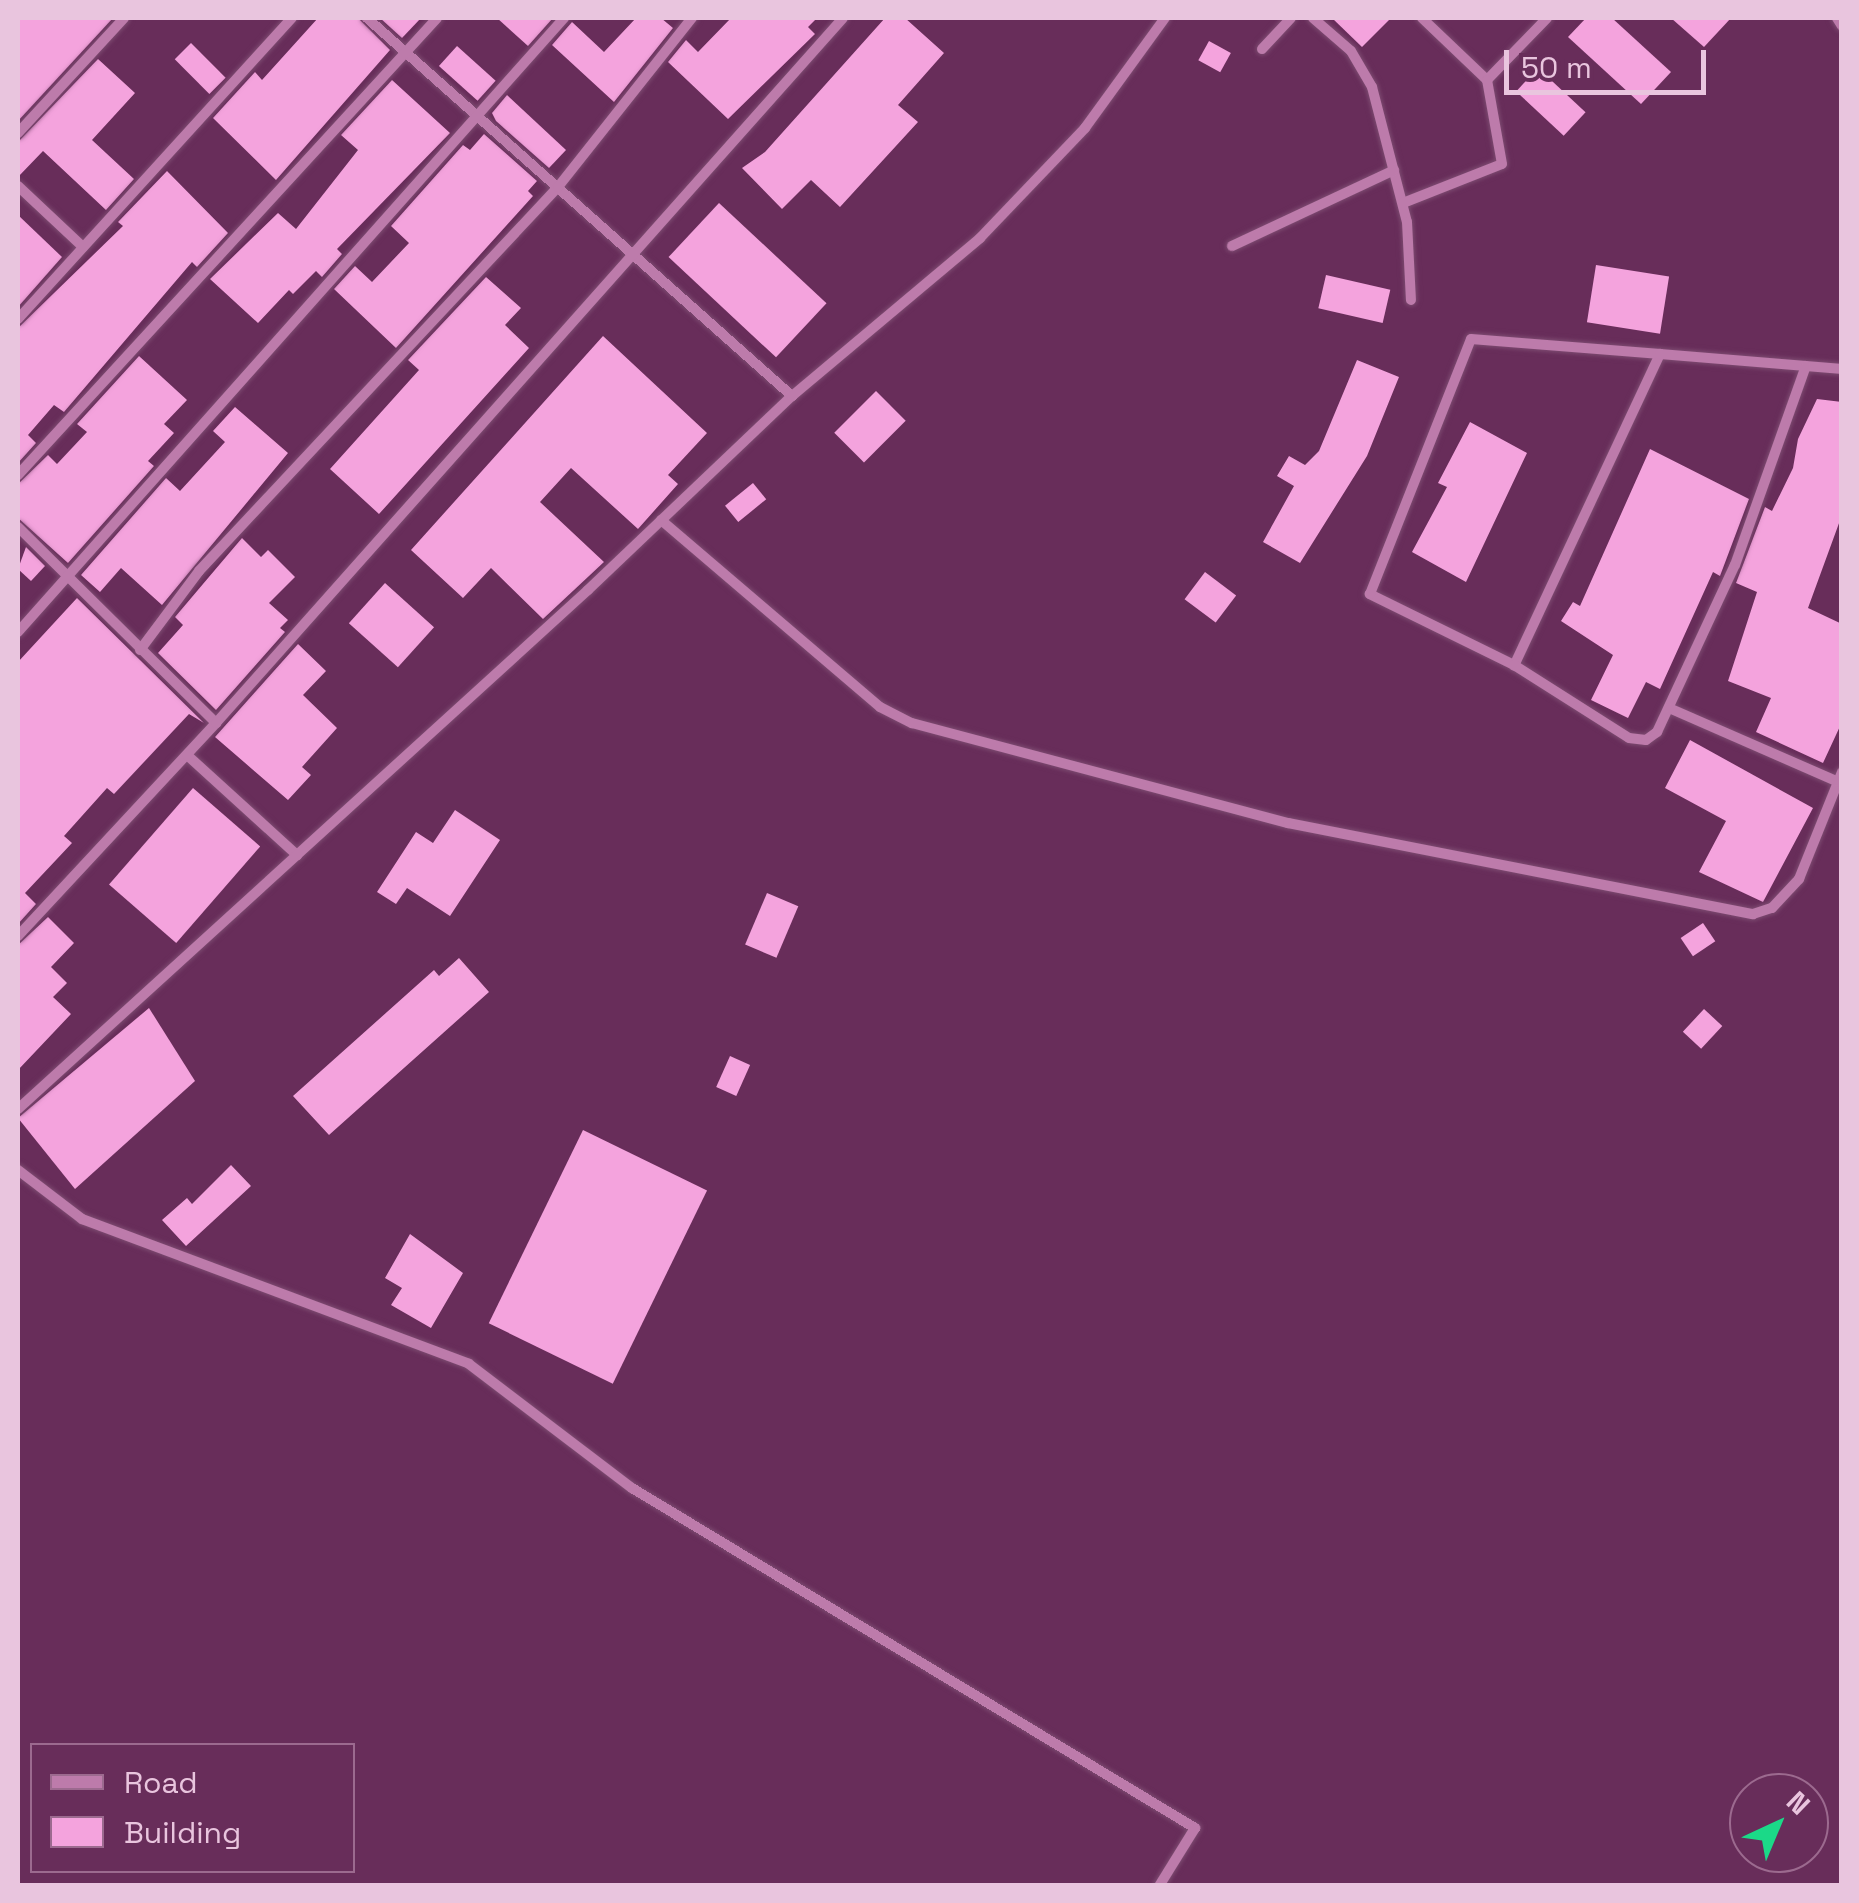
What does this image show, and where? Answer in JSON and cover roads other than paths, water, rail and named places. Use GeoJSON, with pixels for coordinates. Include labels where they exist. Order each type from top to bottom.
{"type":"FeatureCollection","features":[{"type":"Feature","properties":{"kind":"street"},"geometry":{"type":"LineString","coordinates":[[18,133],[124,18]]}},
{"type":"Feature","properties":{"kind":"street"},"geometry":{"type":"LineString","coordinates":[[18,319],[292,18]]}},
{"type":"Feature","properties":{"kind":"street"},"geometry":{"type":"LineString","coordinates":[[368,18],[792,396]]}},
{"type":"Feature","properties":{"kind":"street"},"geometry":{"type":"LineString","coordinates":[[18,474],[437,18]]}},
{"type":"Feature","properties":{"kind":"street"},"geometry":{"type":"LineString","coordinates":[[18,632],[66,571],[564,18]]}},
{"type":"Feature","properties":{"kind":"street"},"geometry":{"type":"LineString","coordinates":[[140,650],[199,570],[558,187],[692,18]]}},
{"type":"Feature","properties":{"kind":"street"},"geometry":{"type":"LineString","coordinates":[[18,936],[216,723],[631,252],[844,18]]}},
{"type":"Feature","properties":{"kind":"street"},"geometry":{"type":"LineString","coordinates":[[18,1109],[792,396],[931,282],[1021,197],[1084,128],[1164,18]]}},
{"type":"Feature","properties":{"kind":"street"},"geometry":{"type":"LineString","coordinates":[[1262,50],[1291,18]]}},
{"type":"Feature","properties":{"kind":"street"},"geometry":{"type":"LineString","coordinates":[[1314,18],[1364,67],[1404,203],[1411,300]]}},
{"type":"Feature","properties":{"kind":"street"},"geometry":{"type":"LineString","coordinates":[[1404,203],[1502,164],[1487,80],[1422,18]]}},
{"type":"Feature","properties":{"kind":"street"},"geometry":{"type":"LineString","coordinates":[[1487,80],[1547,18]]}},
{"type":"Feature","properties":{"kind":"street"},"geometry":{"type":"LineString","coordinates":[[1837,18],[1842,26]]}},
{"type":"Feature","properties":{"kind":"street"},"geometry":{"type":"LineString","coordinates":[[1232,246],[1394,170]]}},
{"type":"Feature","properties":{"kind":"street"},"geometry":{"type":"LineString","coordinates":[[18,186],[83,247]]}},
{"type":"Feature","properties":{"kind":"street"},"geometry":{"type":"LineString","coordinates":[[1806,366],[1735,564],[1658,732],[1646,740],[1629,738],[1514,664],[1370,594],[1471,339],[1842,368]]}},
{"type":"Feature","properties":{"kind":"street"},"geometry":{"type":"LineString","coordinates":[[1514,664],[1660,354]]}},
{"type":"Feature","properties":{"kind":"street"},"geometry":{"type":"LineString","coordinates":[[661,520],[854,689],[896,715],[1288,823],[1753,914],[1772,908],[1799,878],[1840,777],[1669,708]]}},
{"type":"Feature","properties":{"kind":"street"},"geometry":{"type":"LineString","coordinates":[[18,527],[216,723]]}},
{"type":"Feature","properties":{"kind":"street"},"geometry":{"type":"LineString","coordinates":[[187,755],[297,855]]}},
{"type":"Feature","properties":{"kind":"street"},"geometry":{"type":"LineString","coordinates":[[18,1170],[94,1225],[469,1364],[632,1488],[1194,1828],[1160,1886]]}}]}
